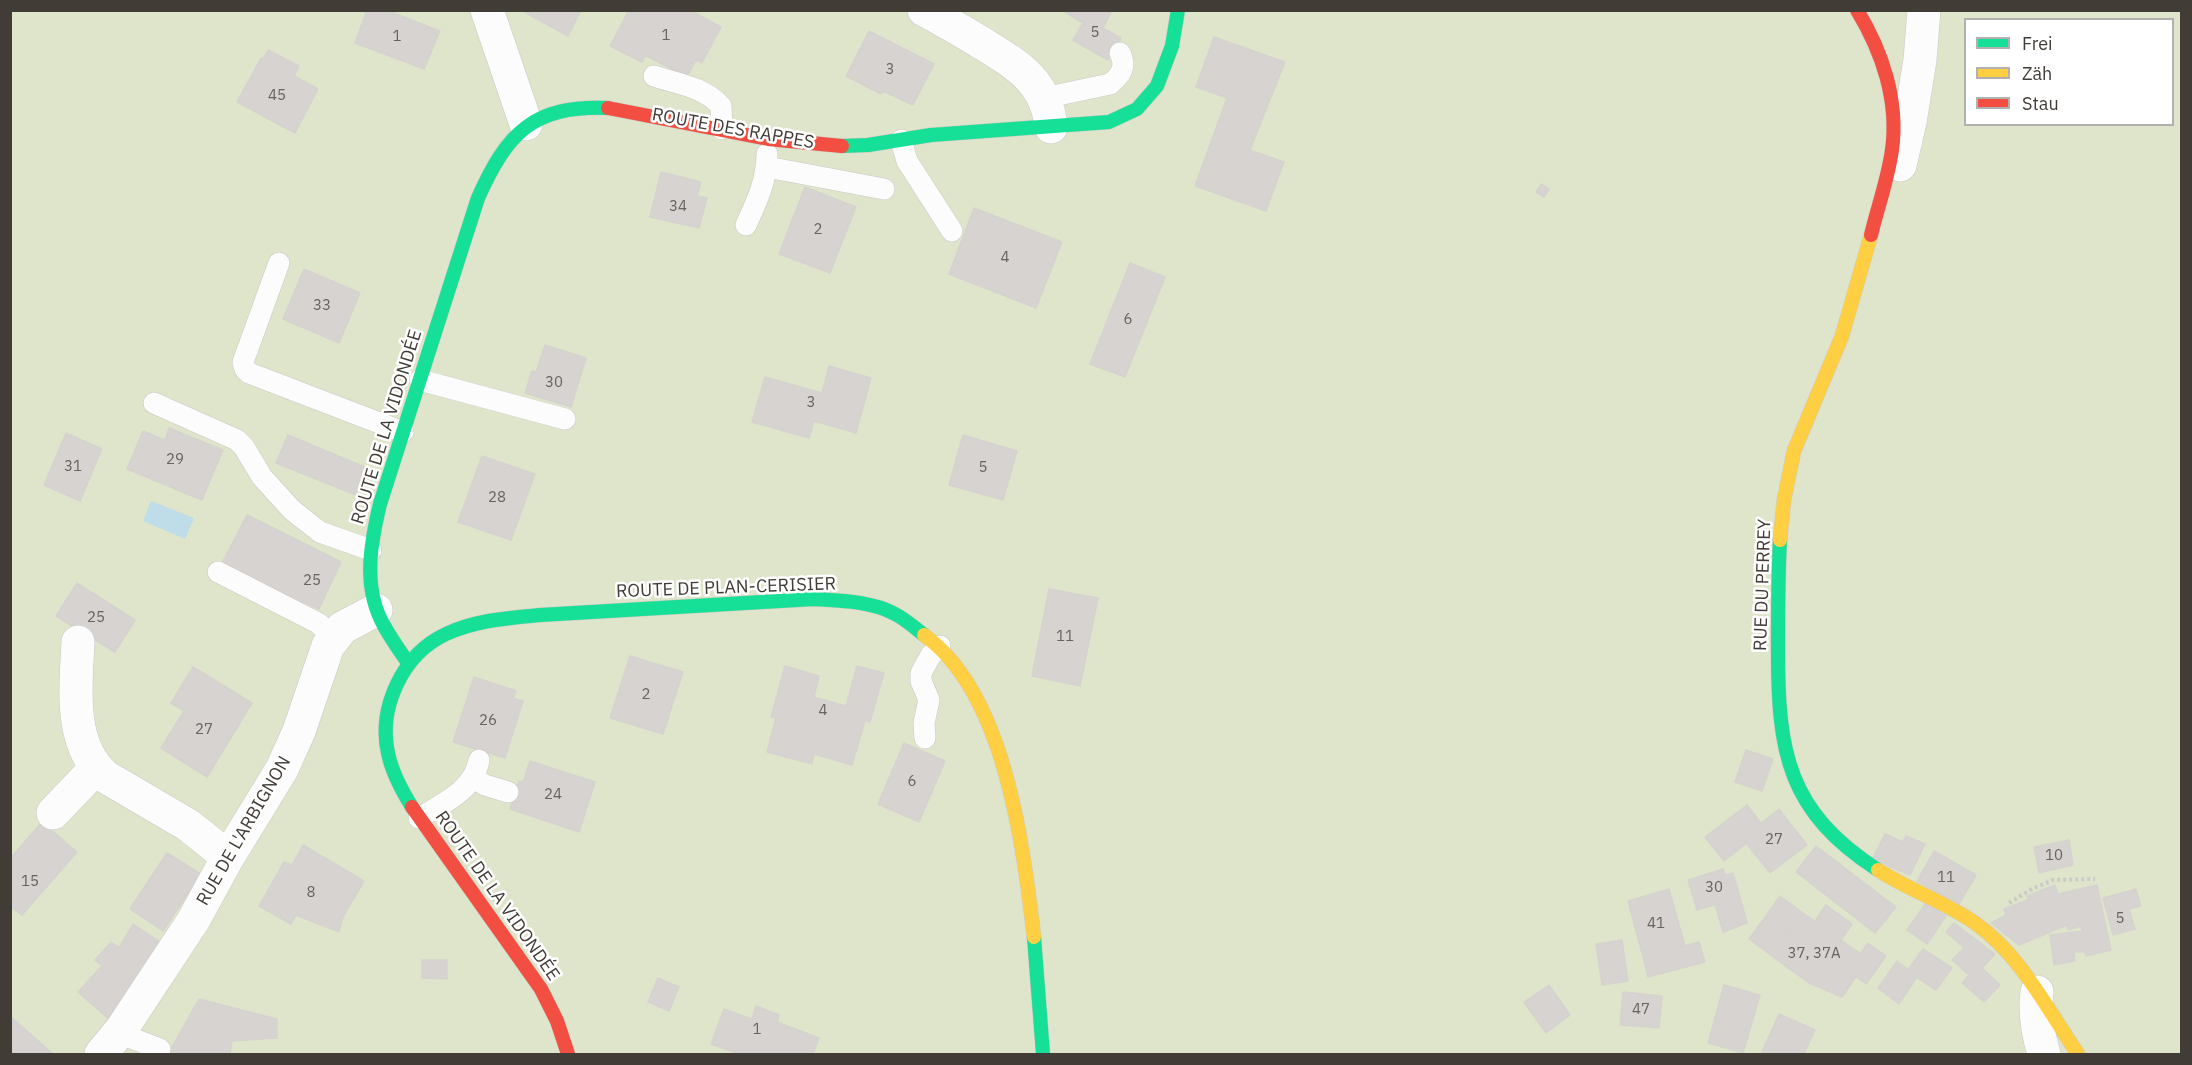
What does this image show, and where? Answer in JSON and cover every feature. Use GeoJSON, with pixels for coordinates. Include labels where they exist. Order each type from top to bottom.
{"type":"FeatureCollection","features":[{"type":"Feature","properties":{"kind":"street"},"geometry":{"type":"LineString","coordinates":[[487,10],[526,124]]}},
{"type":"Feature","properties":{"kind":"street"},"geometry":{"type":"LineString","coordinates":[[924,10],[1019,65],[1035,83],[1047,113]]}},
{"type":"Feature","properties":{"kind":"street","name":"ROUTE DES RAPPES"},"geometry":{"type":"LineString","coordinates":[[526,124],[553,112],[572,107],[592,106],[616,108],[768,139],[835,146],[868,145],[901,140],[1047,113],[1109,122],[1137,109],[1157,86],[1172,46],[1178,10]]}},
{"type":"Feature","properties":{"kind":"street","name":"RUE DU PERREY"},"geometry":{"type":"LineString","coordinates":[[1857,10],[1874,41],[1882,63],[1892,111],[1894,130],[1892,152],[1850,317],[1802,426],[1788,482],[1779,571],[1778,678],[1781,728],[1788,763],[1801,793],[1819,821],[1859,859],[1880,873],[1980,927],[1994,938],[2037,992],[2078,1054]]}},
{"type":"Feature","properties":{"kind":"street"},"geometry":{"type":"LineString","coordinates":[[1873,231],[1879,230],[1887,222],[1896,186],[1910,122],[1924,10]]}},
{"type":"Feature","properties":{"kind":"street","name":"ROUTE DE LA VIDONDÉE"},"geometry":{"type":"LineString","coordinates":[[526,124],[504,148],[487,176],[380,504],[370,560],[376,610],[409,664],[396,686],[386,726],[386,744],[390,764],[419,818],[541,988],[562,1032],[568,1054]]}},
{"type":"Feature","properties":{"kind":"street","name":"ROUTE DE PLAN-CERISIER"},"geometry":{"type":"LineString","coordinates":[[409,664],[422,649],[441,636],[465,626],[502,619],[804,599],[849,602],[892,613],[925,632],[940,646],[965,677],[984,714],[1000,754],[1017,814],[1030,900],[1043,1054]]}},
{"type":"Feature","properties":{"kind":"street","name":"RUE DE L'ARBIGNON"},"geometry":{"type":"LineString","coordinates":[[110,1044],[193,921],[228,857],[282,769],[299,732],[328,646],[342,627],[376,610]]}},
{"type":"Feature","properties":{"kind":"street"},"geometry":{"type":"LineString","coordinates":[[78,642],[75,704],[80,728],[96,768],[106,777],[188,825],[228,857]]}},
{"type":"Feature","properties":{"kind":"street"},"geometry":{"type":"LineString","coordinates":[[53,813],[96,768]]}},
{"type":"Feature","properties":{"kind":"street"},"geometry":{"type":"LineString","coordinates":[[2037,992],[2035,1004],[2038,1035],[2044,1054]]}},
{"type":"Feature","properties":{"kind":"lane"},"geometry":{"type":"LineString","coordinates":[[1047,113],[1110,84],[1119,77],[1124,61],[1120,54]]}},
{"type":"Feature","properties":{"kind":"lane"},"geometry":{"type":"LineString","coordinates":[[654,76],[703,91],[713,97],[721,106],[722,129]]}},
{"type":"Feature","properties":{"kind":"lane"},"geometry":{"type":"LineString","coordinates":[[746,225],[762,189],[767,167],[768,139]]}},
{"type":"Feature","properties":{"kind":"lane"},"geometry":{"type":"LineString","coordinates":[[901,140],[907,161],[952,231]]}},
{"type":"Feature","properties":{"kind":"lane"},"geometry":{"type":"LineString","coordinates":[[767,167],[884,189]]}},
{"type":"Feature","properties":{"kind":"lane"},"geometry":{"type":"LineString","coordinates":[[279,263],[243,363],[245,369],[249,373],[403,432]]}},
{"type":"Feature","properties":{"kind":"lane"},"geometry":{"type":"LineString","coordinates":[[420,380],[566,419]]}},
{"type":"Feature","properties":{"kind":"lane"},"geometry":{"type":"LineString","coordinates":[[154,403],[237,440],[244,447],[261,477],[292,510],[320,532],[371,550]]}},
{"type":"Feature","properties":{"kind":"lane"},"geometry":{"type":"LineString","coordinates":[[218,572],[318,624],[334,637]]}},
{"type":"Feature","properties":{"kind":"lane"},"geometry":{"type":"LineString","coordinates":[[925,738],[924,723],[929,700],[921,681],[921,674],[931,655],[940,646]]}},
{"type":"Feature","properties":{"kind":"lane"},"geometry":{"type":"LineString","coordinates":[[419,818],[454,797],[476,769],[484,785],[508,792]]}},
{"type":"Feature","properties":{"kind":"lane"},"geometry":{"type":"LineString","coordinates":[[110,1044],[160,1049]]}},
{"type":"Feature","properties":{"kind":"path"},"geometry":{"type":"LineString","coordinates":[[1980,927],[2002,907],[2044,883],[2052,880],[2095,879]]}},
{"type":"Feature","properties":{"kind":"green space"},"geometry":{"type":"Polygon","coordinates":[[[10,11],[2181,11],[2181,1054],[11,1054],[10,11]]]}},
{"type":"Feature","properties":{"kind":"water"},"geometry":{"type":"Polygon","coordinates":[[[151,501],[194,518],[185,539],[143,521],[151,501]]]}},
{"type":"Feature","properties":{"kind":"building"},"geometry":{"type":"Polygon","coordinates":[[[367,10],[386,10],[440,31],[424,69],[355,43],[367,10]]]}},
{"type":"Feature","properties":{"kind":"building"},"geometry":{"type":"Polygon","coordinates":[[[521,10],[581,10],[568,36],[521,10]]]}},
{"type":"Feature","properties":{"kind":"building"},"geometry":{"type":"Polygon","coordinates":[[[629,10],[689,10],[721,27],[702,63],[696,60],[687,77],[645,55],[642,62],[610,46],[629,10]]]}},
{"type":"Feature","properties":{"kind":"building"},"geometry":{"type":"Polygon","coordinates":[[[1062,10],[1112,10],[1103,28],[1121,38],[1108,60],[1073,40],[1083,23],[1062,10]]]}},
{"type":"Feature","properties":{"kind":"building"},"geometry":{"type":"Polygon","coordinates":[[[869,31],[934,64],[913,105],[883,91],[881,94],[846,76],[869,31]]]}},
{"type":"Feature","properties":{"kind":"building"},"geometry":{"type":"Polygon","coordinates":[[[1214,37],[1285,62],[1250,150],[1284,162],[1266,211],[1195,186],[1227,98],[1196,87],[1214,37]]]}},
{"type":"Feature","properties":{"kind":"building"},"geometry":{"type":"Polygon","coordinates":[[[268,50],[299,66],[294,76],[318,89],[295,133],[237,102],[261,58],[263,59],[268,50]]]}},
{"type":"Feature","properties":{"kind":"building"},"geometry":{"type":"Polygon","coordinates":[[[661,172],[701,182],[697,196],[707,198],[699,228],[650,217],[661,172]]]}},
{"type":"Feature","properties":{"kind":"building"},"geometry":{"type":"Polygon","coordinates":[[[1541,184],[1549,189],[1544,197],[1536,192],[1541,184]]]}},
{"type":"Feature","properties":{"kind":"building"},"geometry":{"type":"Polygon","coordinates":[[[805,187],[856,207],[830,273],[779,254],[805,187]]]}},
{"type":"Feature","properties":{"kind":"building"},"geometry":{"type":"Polygon","coordinates":[[[974,208],[1062,242],[1036,308],[949,274],[974,208]]]}},
{"type":"Feature","properties":{"kind":"building"},"geometry":{"type":"Polygon","coordinates":[[[1130,263],[1165,277],[1125,377],[1090,364],[1130,263]]]}},
{"type":"Feature","properties":{"kind":"building"},"geometry":{"type":"Polygon","coordinates":[[[304,269],[360,293],[339,343],[283,319],[304,269]]]}},
{"type":"Feature","properties":{"kind":"building"},"geometry":{"type":"Polygon","coordinates":[[[545,345],[586,358],[571,407],[525,393],[532,371],[536,372],[545,345]]]}},
{"type":"Feature","properties":{"kind":"building"},"geometry":{"type":"Polygon","coordinates":[[[829,366],[871,378],[856,433],[814,421],[809,438],[752,422],[765,377],[822,393],[829,366]]]}},
{"type":"Feature","properties":{"kind":"building"},"geometry":{"type":"Polygon","coordinates":[[[169,428],[223,450],[202,500],[127,469],[143,431],[165,440],[169,428]]]}},
{"type":"Feature","properties":{"kind":"building"},"geometry":{"type":"Polygon","coordinates":[[[66,433],[102,449],[80,501],[44,485],[66,433]]]}},
{"type":"Feature","properties":{"kind":"building"},"geometry":{"type":"Polygon","coordinates":[[[288,435],[367,468],[356,495],[276,463],[288,435]]]}},
{"type":"Feature","properties":{"kind":"building"},"geometry":{"type":"Polygon","coordinates":[[[963,435],[1017,451],[1003,500],[949,485],[963,435]]]}},
{"type":"Feature","properties":{"kind":"building"},"geometry":{"type":"Polygon","coordinates":[[[482,456],[535,474],[511,540],[458,522],[482,456]]]}},
{"type":"Feature","properties":{"kind":"building"},"geometry":{"type":"Polygon","coordinates":[[[247,515],[341,562],[319,609],[301,601],[299,605],[221,565],[247,515]]]}},
{"type":"Feature","properties":{"kind":"building"},"geometry":{"type":"Polygon","coordinates":[[[77,583],[135,620],[115,652],[56,616],[77,583]]]}},
{"type":"Feature","properties":{"kind":"building"},"geometry":{"type":"Polygon","coordinates":[[[1049,589],[1098,598],[1080,686],[1032,676],[1049,589]]]}},
{"type":"Feature","properties":{"kind":"building"},"geometry":{"type":"Polygon","coordinates":[[[630,656],[683,672],[663,734],[610,718],[630,656]]]}},
{"type":"Feature","properties":{"kind":"building"},"geometry":{"type":"Polygon","coordinates":[[[785,666],[819,676],[814,697],[846,706],[857,666],[884,673],[870,722],[865,721],[852,765],[814,754],[812,764],[767,752],[776,718],[771,717],[785,666]]]}},
{"type":"Feature","properties":{"kind":"building"},"geometry":{"type":"Polygon","coordinates":[[[193,667],[252,703],[207,777],[161,748],[184,711],[171,703],[193,667]]]}},
{"type":"Feature","properties":{"kind":"building"},"geometry":{"type":"Polygon","coordinates":[[[474,677],[516,691],[513,698],[523,701],[505,758],[453,742],[474,677]]]}},
{"type":"Feature","properties":{"kind":"building"},"geometry":{"type":"Polygon","coordinates":[[[904,743],[945,761],[919,822],[878,804],[904,743]]]}},
{"type":"Feature","properties":{"kind":"building"},"geometry":{"type":"Polygon","coordinates":[[[1746,750],[1773,759],[1762,791],[1735,782],[1746,750]]]}},
{"type":"Feature","properties":{"kind":"building"},"geometry":{"type":"Polygon","coordinates":[[[530,761],[595,782],[579,832],[510,809],[519,781],[523,782],[530,761]]]}},
{"type":"Feature","properties":{"kind":"building"},"geometry":{"type":"Polygon","coordinates":[[[1747,805],[1761,823],[1742,838],[1747,843],[1724,861],[1705,837],[1747,805]]]}},
{"type":"Feature","properties":{"kind":"building"},"geometry":{"type":"Polygon","coordinates":[[[1779,809],[1807,845],[1770,873],[1742,838],[1779,809]]]}},
{"type":"Feature","properties":{"kind":"building"},"geometry":{"type":"Polygon","coordinates":[[[42,822],[77,852],[22,915],[10,906],[10,859],[42,822]]]}},
{"type":"Feature","properties":{"kind":"building"},"geometry":{"type":"Polygon","coordinates":[[[1885,834],[1903,842],[1891,867],[1873,858],[1885,834]]]}},
{"type":"Feature","properties":{"kind":"building"},"geometry":{"type":"Polygon","coordinates":[[[1906,836],[1925,844],[1910,875],[1891,867],[1906,836]]]}},
{"type":"Feature","properties":{"kind":"building"},"geometry":{"type":"Polygon","coordinates":[[[2069,840],[2073,865],[2039,873],[2034,847],[2069,840]]]}},
{"type":"Feature","properties":{"kind":"building"},"geometry":{"type":"Polygon","coordinates":[[[303,845],[364,881],[343,917],[339,932],[296,915],[291,924],[259,906],[284,862],[292,865],[303,845]]]}},
{"type":"Feature","properties":{"kind":"building"},"geometry":{"type":"Polygon","coordinates":[[[1816,846],[1896,907],[1875,933],[1796,872],[1816,846]]]}},
{"type":"Feature","properties":{"kind":"building"},"geometry":{"type":"Polygon","coordinates":[[[1934,851],[1976,875],[1959,904],[1917,881],[1934,851]]]}},
{"type":"Feature","properties":{"kind":"building"},"geometry":{"type":"Polygon","coordinates":[[[167,853],[201,874],[163,931],[130,909],[167,853]]]}},
{"type":"Feature","properties":{"kind":"building"},"geometry":{"type":"Polygon","coordinates":[[[1723,869],[1725,875],[1733,873],[1740,897],[1697,910],[1688,880],[1723,869]]]}},
{"type":"Feature","properties":{"kind":"building"},"geometry":{"type":"Polygon","coordinates":[[[2055,885],[2058,894],[2097,885],[2111,950],[2086,956],[2085,952],[2074,952],[2075,961],[2054,965],[2050,935],[2082,931],[2081,926],[2068,930],[2067,925],[2019,945],[1991,923],[2006,915],[2004,909],[2029,899],[2027,896],[2055,885]]]}},
{"type":"Feature","properties":{"kind":"building"},"geometry":{"type":"Polygon","coordinates":[[[1669,889],[1685,946],[1643,957],[1628,901],[1669,889]]]}},
{"type":"Feature","properties":{"kind":"building"},"geometry":{"type":"Polygon","coordinates":[[[2136,889],[2141,906],[2129,909],[2135,929],[2113,935],[2103,898],[2136,889]]]}},
{"type":"Feature","properties":{"kind":"building"},"geometry":{"type":"Polygon","coordinates":[[[1780,896],[1803,913],[1789,932],[1766,916],[1780,896]]]}},
{"type":"Feature","properties":{"kind":"building"},"geometry":{"type":"Polygon","coordinates":[[[1740,897],[1747,923],[1723,932],[1715,904],[1740,897]]]}},
{"type":"Feature","properties":{"kind":"building"},"geometry":{"type":"Polygon","coordinates":[[[1926,903],[1946,916],[1927,944],[1907,930],[1926,903]]]}},
{"type":"Feature","properties":{"kind":"building"},"geometry":{"type":"Polygon","coordinates":[[[1826,905],[1852,924],[1841,940],[1815,921],[1826,905]]]}},
{"type":"Feature","properties":{"kind":"building"},"geometry":{"type":"Polygon","coordinates":[[[1803,913],[1819,924],[1788,968],[1772,956],[1803,913]]]}},
{"type":"Feature","properties":{"kind":"building"},"geometry":{"type":"Polygon","coordinates":[[[1766,916],[1789,932],[1772,956],[1749,939],[1766,916]]]}},
{"type":"Feature","properties":{"kind":"building"},"geometry":{"type":"Polygon","coordinates":[[[1954,923],[1995,954],[1982,968],[2000,985],[1984,1002],[1962,983],[1969,975],[1952,960],[1964,948],[1946,932],[1954,923]]]}},
{"type":"Feature","properties":{"kind":"building"},"geometry":{"type":"Polygon","coordinates":[[[133,924],[163,944],[112,1022],[78,992],[102,966],[95,960],[111,942],[119,948],[133,924]]]}},
{"type":"Feature","properties":{"kind":"building"},"geometry":{"type":"Polygon","coordinates":[[[1819,924],[1841,940],[1809,983],[1788,968],[1819,924]]]}},
{"type":"Feature","properties":{"kind":"building"},"geometry":{"type":"Polygon","coordinates":[[[1622,940],[1628,981],[1602,985],[1596,944],[1622,940]]]}},
{"type":"Feature","properties":{"kind":"building"},"geometry":{"type":"Polygon","coordinates":[[[1841,940],[1861,954],[1848,971],[1856,977],[1842,997],[1809,983],[1841,940]]]}},
{"type":"Feature","properties":{"kind":"building"},"geometry":{"type":"Polygon","coordinates":[[[1699,942],[1705,962],[1648,977],[1643,957],[1699,942]]]}},
{"type":"Feature","properties":{"kind":"building"},"geometry":{"type":"Polygon","coordinates":[[[1868,943],[1886,956],[1866,984],[1848,971],[1868,943]]]}},
{"type":"Feature","properties":{"kind":"building"},"geometry":{"type":"Polygon","coordinates":[[[1923,949],[1952,968],[1936,990],[1907,971],[1923,949]]]}},
{"type":"Feature","properties":{"kind":"building"},"geometry":{"type":"Polygon","coordinates":[[[422,960],[447,960],[447,979],[422,978],[422,960]]]}},
{"type":"Feature","properties":{"kind":"building"},"geometry":{"type":"Polygon","coordinates":[[[1897,961],[1917,977],[1899,1004],[1878,988],[1897,961]]]}},
{"type":"Feature","properties":{"kind":"building"},"geometry":{"type":"Polygon","coordinates":[[[658,978],[679,987],[669,1011],[648,1002],[658,978]]]}},
{"type":"Feature","properties":{"kind":"building"},"geometry":{"type":"Polygon","coordinates":[[[1549,985],[1570,1015],[1546,1033],[1524,1002],[1549,985]]]}},
{"type":"Feature","properties":{"kind":"building"},"geometry":{"type":"Polygon","coordinates":[[[1724,985],[1760,995],[1743,1053],[1708,1043],[1724,985]]]}},
{"type":"Feature","properties":{"kind":"building"},"geometry":{"type":"Polygon","coordinates":[[[1623,992],[1662,996],[1659,1028],[1620,1025],[1623,992]]]}},
{"type":"Feature","properties":{"kind":"building"},"geometry":{"type":"Polygon","coordinates":[[[199,999],[277,1019],[277,1038],[232,1041],[230,1054],[168,1054],[199,999]]]}},
{"type":"Feature","properties":{"kind":"building"},"geometry":{"type":"Polygon","coordinates":[[[756,1006],[779,1015],[777,1022],[819,1038],[813,1054],[739,1054],[711,1044],[724,1009],[752,1019],[756,1006]]]}},
{"type":"Feature","properties":{"kind":"building"},"geometry":{"type":"Polygon","coordinates":[[[1779,1014],[1815,1030],[1804,1054],[1761,1054],[1779,1014]]]}},
{"type":"Feature","properties":{"kind":"building"},"geometry":{"type":"Polygon","coordinates":[[[10,1016],[53,1054],[10,1054],[10,1016]]]}},
{"type":"Feature","properties":{"kind":"traffic: fast"},"geometry":{"type":"LineString","coordinates":[[842,146],[868,145],[931,135],[1109,122],[1137,109],[1157,86],[1172,46],[1178,10]]}},
{"type":"Feature","properties":{"kind":"traffic: fast"},"geometry":{"type":"LineString","coordinates":[[409,664],[387,632],[375,606],[370,577],[374,533],[380,504],[478,198],[500,156],[512,140],[526,128],[542,118],[560,112],[582,108],[608,108]]}},
{"type":"Feature","properties":{"kind":"traffic: fast"},"geometry":{"type":"LineString","coordinates":[[1780,540],[1779,686],[1781,719],[1794,776],[1806,801],[1824,825],[1848,848],[1878,870]]}},
{"type":"Feature","properties":{"kind":"traffic: fast"},"geometry":{"type":"LineString","coordinates":[[412,807],[398,782],[388,753],[387,718],[391,700],[406,668],[417,655],[431,643],[457,629],[492,620],[540,615],[814,599],[875,606],[901,617],[924,635]]}},
{"type":"Feature","properties":{"kind":"traffic: fast"},"geometry":{"type":"LineString","coordinates":[[1034,937],[1043,1054]]}},
{"type":"Feature","properties":{"kind":"traffic: slow"},"geometry":{"type":"LineString","coordinates":[[1780,540],[1784,500],[1794,451],[1842,336],[1871,235]]}},
{"type":"Feature","properties":{"kind":"traffic: slow"},"geometry":{"type":"LineString","coordinates":[[924,635],[952,661],[974,694],[992,732],[1016,816],[1034,937]]}},
{"type":"Feature","properties":{"kind":"traffic: slow"},"geometry":{"type":"LineString","coordinates":[[1878,870],[1975,923],[1991,936],[2020,967],[2078,1054]]}},
{"type":"Feature","properties":{"kind":"traffic: jam"},"geometry":{"type":"LineString","coordinates":[[1857,10],[1881,59],[1891,95],[1893,113],[1892,150],[1871,235]]}},
{"type":"Feature","properties":{"kind":"traffic: jam"},"geometry":{"type":"LineString","coordinates":[[608,108],[768,139],[842,146]]}},
{"type":"Feature","properties":{"kind":"traffic: jam"},"geometry":{"type":"LineString","coordinates":[[412,807],[541,989],[557,1021],[568,1054]]}}]}
